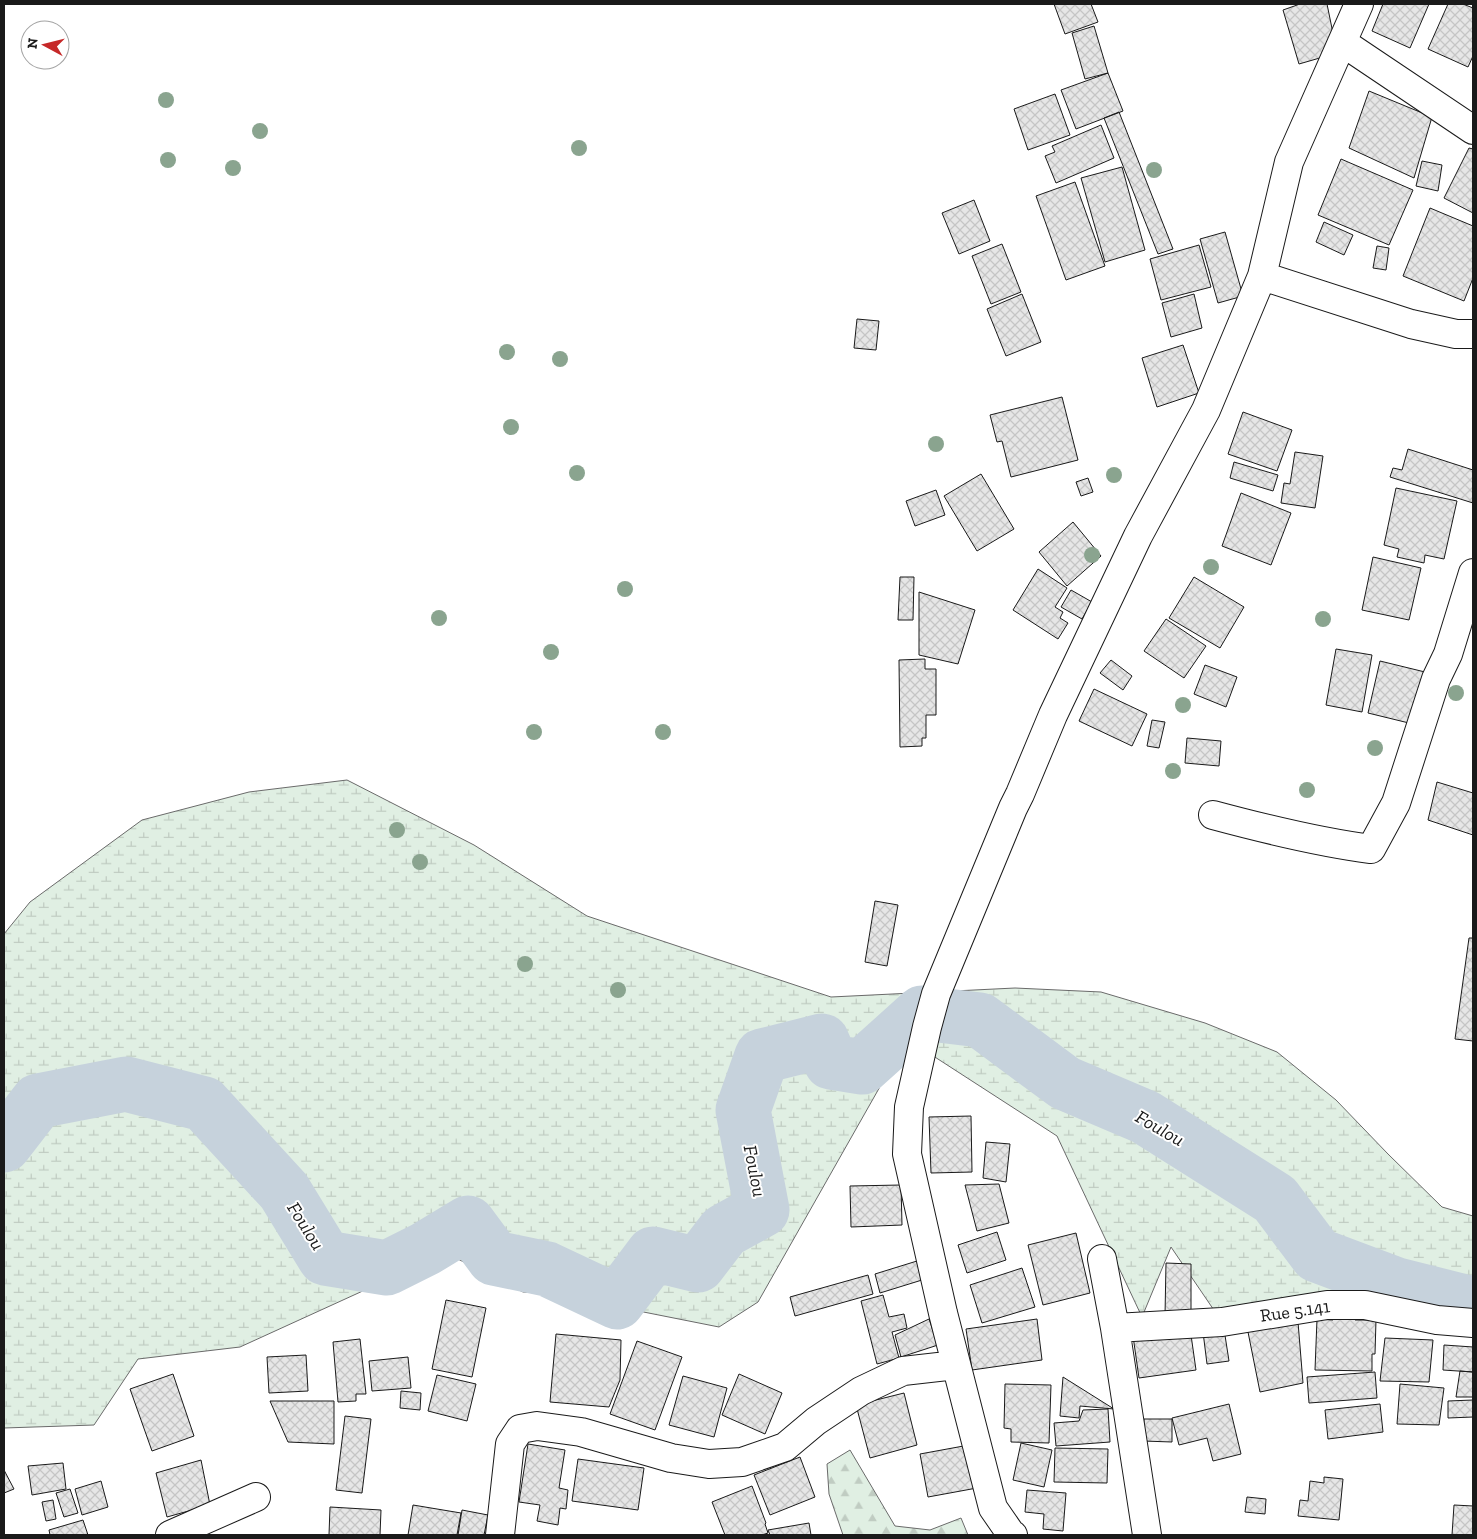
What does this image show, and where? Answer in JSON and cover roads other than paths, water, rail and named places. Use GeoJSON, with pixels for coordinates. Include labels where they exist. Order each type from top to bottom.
{"type":"FeatureCollection","features":[{"type":"Feature","properties":{"kind":"street"},"geometry":{"type":"LineString","coordinates":[[1013,1535],[993,1508],[956,1365],[907,1154],[909,1107],[927,1027],[936,994],[1053,715],[1138,536],[1206,410],[1262,276],[1289,162],[1359,4]]}},
{"type":"Feature","properties":{"kind":"street"},"geometry":{"type":"LineString","coordinates":[[1342,42],[1473,130]]}},
{"type":"Feature","properties":{"kind":"street"},"geometry":{"type":"LineString","coordinates":[[1262,276],[1412,324],[1456,334],[1473,334]]}},
{"type":"Feature","properties":{"kind":"street"},"geometry":{"type":"LineString","coordinates":[[1213,814],[1298,837],[1371,849],[1396,803],[1436,678],[1448,654],[1473,573]]}},
{"type":"Feature","properties":{"kind":"street"},"geometry":{"type":"LineString","coordinates":[[1102,1259],[1115,1328],[1147,1535]]}},
{"type":"Feature","properties":{"kind":"street","name":"Rue 5.141"},"geometry":{"type":"LineString","coordinates":[[1115,1328],[1222,1322],[1327,1305],[1365,1305],[1437,1320],[1473,1323]]}},
{"type":"Feature","properties":{"kind":"street"},"geometry":{"type":"LineString","coordinates":[[500,1535],[510,1444],[520,1429],[537,1426],[580,1432],[671,1458],[709,1464],[742,1462],[785,1447],[816,1421],[861,1391],[903,1371],[956,1365]]}},
{"type":"Feature","properties":{"kind":"street"},"geometry":{"type":"LineString","coordinates":[[170,1535],[256,1497]]}},
{"type":"Feature","properties":{"kind":"waterway","name":"Foulou"},"geometry":{"type":"LineString","coordinates":[[4,1145],[38,1101],[126,1084],[204,1104],[284,1191],[325,1258],[387,1268],[425,1249],[468,1223],[494,1258],[547,1269],[617,1302],[653,1254],[698,1265],[724,1231],[762,1210],[743,1110],[762,1056],[822,1041],[831,1062],[862,1067],[922,1013],[980,1020],[1065,1083],[1145,1117],[1275,1199],[1317,1255],[1397,1285],[1473,1304]]}}]}
